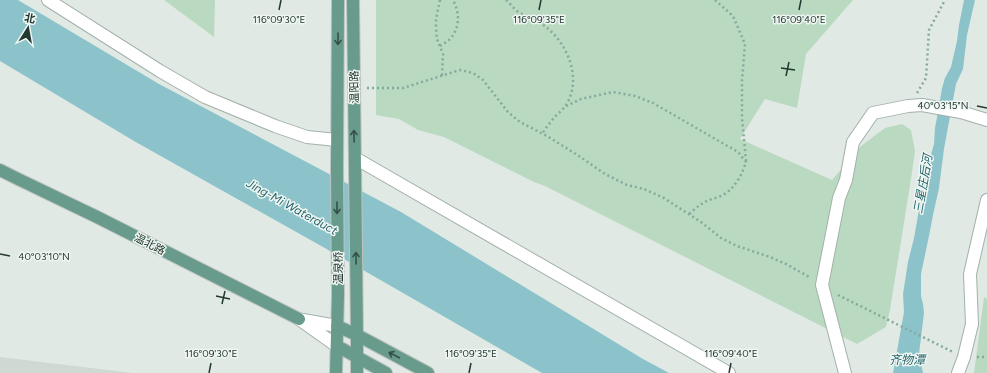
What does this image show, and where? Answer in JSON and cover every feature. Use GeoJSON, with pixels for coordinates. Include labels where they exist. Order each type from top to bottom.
{"type":"FeatureCollection","features":[{"type":"Feature","properties":{"kind":"main road","name":"温阳路"},"geometry":{"type":"LineString","coordinates":[[337,169],[338,0]]}},
{"type":"Feature","properties":{"kind":"main road","name":"温阳路"},"geometry":{"type":"LineString","coordinates":[[353,0],[355,175]]}},
{"type":"Feature","properties":{"kind":"main road","name":"温泉桥"},"geometry":{"type":"LineString","coordinates":[[337,169],[337,326]]}},
{"type":"Feature","properties":{"kind":"main road","name":"温北路"},"geometry":{"type":"LineString","coordinates":[[0,170],[299,319]]}},
{"type":"Feature","properties":{"kind":"main road","name":"温泉桥"},"geometry":{"type":"LineString","coordinates":[[355,175],[357,335]]}},
{"type":"Feature","properties":{"kind":"main road","name":"温北路"},"geometry":{"type":"LineString","coordinates":[[337,326],[428,373]]}},
{"type":"Feature","properties":{"kind":"main road"},"geometry":{"type":"LineString","coordinates":[[336,373],[337,326]]}},
{"type":"Feature","properties":{"kind":"main road"},"geometry":{"type":"LineString","coordinates":[[357,335],[357,373]]}},
{"type":"Feature","properties":{"kind":"main road","name":"温北路"},"geometry":{"type":"LineString","coordinates":[[337,346],[386,373]]}},
{"type":"Feature","properties":{"kind":"street"},"geometry":{"type":"LineString","coordinates":[[48,0],[160,71],[206,97],[275,126],[306,137],[337,140]]}},
{"type":"Feature","properties":{"kind":"street"},"geometry":{"type":"LineString","coordinates":[[845,373],[822,285],[839,198],[846,180],[853,142],[873,114],[908,106],[922,105],[961,112],[987,120]]}},
{"type":"Feature","properties":{"kind":"street"},"geometry":{"type":"LineString","coordinates":[[355,158],[729,373]]}},
{"type":"Feature","properties":{"kind":"street"},"geometry":{"type":"LineString","coordinates":[[958,373],[964,357],[972,324],[970,274],[987,200]]}},
{"type":"Feature","properties":{"kind":"street","name":"温北路"},"geometry":{"type":"LineString","coordinates":[[299,319],[337,326]]}},
{"type":"Feature","properties":{"kind":"street","name":"温北路"},"geometry":{"type":"LineString","coordinates":[[299,319],[337,346]]}},
{"type":"Feature","properties":{"kind":"path"},"geometry":{"type":"LineString","coordinates":[[440,0],[436,19],[436,28],[437,39],[443,54],[442,76]]}},
{"type":"Feature","properties":{"kind":"path"},"geometry":{"type":"LineString","coordinates":[[440,46],[449,40],[455,31],[458,22],[457,9],[453,0]]}},
{"type":"Feature","properties":{"kind":"path"},"geometry":{"type":"LineString","coordinates":[[506,0],[516,11],[541,23],[549,29],[559,40],[566,52],[573,74],[572,87],[566,106]]}},
{"type":"Feature","properties":{"kind":"path"},"geometry":{"type":"LineString","coordinates":[[690,214],[705,202],[730,190],[743,172],[746,162],[742,118],[742,80],[745,44],[732,16],[715,0]]}},
{"type":"Feature","properties":{"kind":"path"},"geometry":{"type":"LineString","coordinates":[[908,106],[926,78],[929,30],[945,0]]}},
{"type":"Feature","properties":{"kind":"path"},"geometry":{"type":"LineString","coordinates":[[354,88],[403,88],[460,70],[473,73],[483,80],[508,112],[520,122],[579,156],[605,174],[664,198],[690,214],[721,238],[737,246],[786,264],[835,294],[939,345]]}},
{"type":"Feature","properties":{"kind":"path"},"geometry":{"type":"LineString","coordinates":[[542,134],[553,119],[566,106],[581,99],[613,92],[635,96],[653,103],[738,152],[746,162]]}},
{"type":"Feature","properties":{"kind":"shaded area"},"geometry":{"type":"Polygon","coordinates":[[[0,357],[132,373],[0,373],[0,357]]]}},
{"type":"Feature","properties":{"kind":"green space"},"geometry":{"type":"Polygon","coordinates":[[[164,0],[215,0],[214,37],[164,0]]]}},
{"type":"Feature","properties":{"kind":"green space"},"geometry":{"type":"Polygon","coordinates":[[[376,0],[853,0],[806,54],[797,108],[765,99],[740,139],[832,180],[861,146],[885,128],[902,124],[911,130],[915,151],[886,327],[857,344],[545,186],[534,182],[444,137],[418,130],[399,119],[376,115],[376,0]]]}},
{"type":"Feature","properties":{"kind":"green space"},"geometry":{"type":"Polygon","coordinates":[[[984,297],[987,299],[987,373],[974,373],[984,297]]]}},
{"type":"Feature","properties":{"kind":"water","name":"Jing-Mi Waterduct"},"geometry":{"type":"Polygon","coordinates":[[[0,0],[18,0],[159,84],[401,212],[643,359],[669,373],[542,373],[323,247],[134,141],[0,61],[0,0]]]}},
{"type":"Feature","properties":{"kind":"water","name":"齐物潭"},"geometry":{"type":"Polygon","coordinates":[[[964,0],[975,0],[967,35],[963,69],[956,84],[944,149],[939,188],[921,274],[921,296],[924,313],[919,354],[923,373],[893,373],[904,312],[903,294],[908,262],[914,238],[925,176],[934,144],[935,128],[942,88],[951,67],[964,0]]]}},
{"type":"Feature","properties":{"kind":"water label","name":"三星庄后河"},"geometry":{"type":"Point","coordinates":[923,184]}}]}
